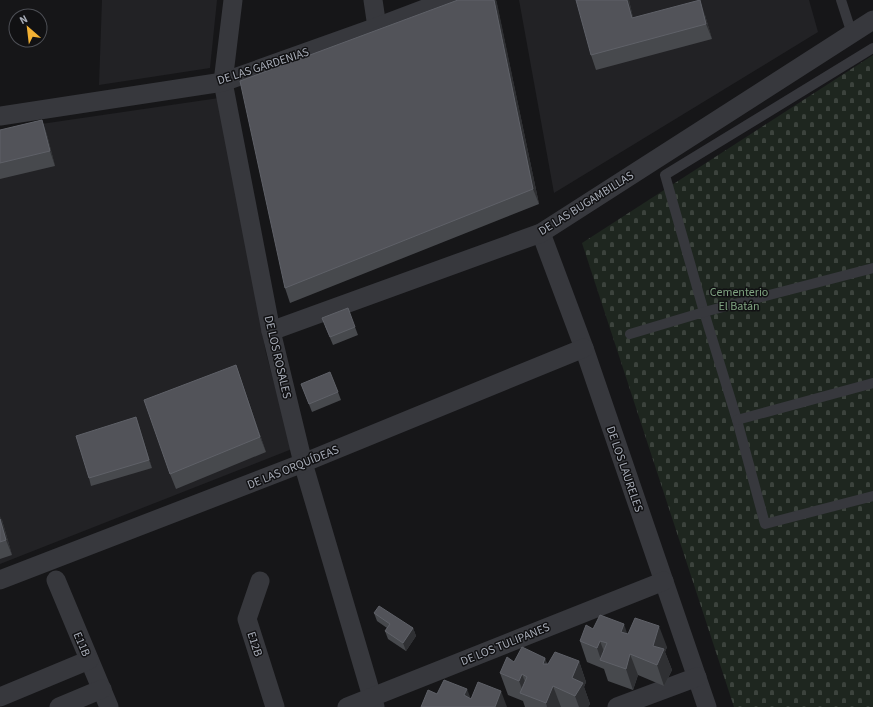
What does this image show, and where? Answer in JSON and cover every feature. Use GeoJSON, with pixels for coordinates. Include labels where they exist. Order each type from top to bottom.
{"type":"FeatureCollection","features":[{"type":"Feature","properties":{"kind":"street","name":"DE LOS ROSALES"},"geometry":{"type":"LineString","coordinates":[[233,0],[223,82],[271,331],[303,463],[374,702]]}},
{"type":"Feature","properties":{"kind":"street"},"geometry":{"type":"LineString","coordinates":[[373,0],[377,27]]}},
{"type":"Feature","properties":{"kind":"street","name":"DE LAS GARDENIAS"},"geometry":{"type":"LineString","coordinates":[[0,116],[223,82],[448,0]]}},
{"type":"Feature","properties":{"kind":"street","name":"DE LAS BUGAMBILLAS"},"geometry":{"type":"LineString","coordinates":[[271,331],[541,233],[873,20]]}},
{"type":"Feature","properties":{"kind":"street","name":"DE LOS LAURELES"},"geometry":{"type":"LineString","coordinates":[[541,233],[584,348],[707,707]]}},
{"type":"Feature","properties":{"kind":"street","name":"DE LAS ORQUÍDEAS"},"geometry":{"type":"LineString","coordinates":[[0,580],[303,463],[584,348]]}},
{"type":"Feature","properties":{"kind":"street","name":"E11B"},"geometry":{"type":"LineString","coordinates":[[56,580],[109,707]]}},
{"type":"Feature","properties":{"kind":"street","name":"E12B"},"geometry":{"type":"LineString","coordinates":[[260,581],[247,619],[275,707]]}},
{"type":"Feature","properties":{"kind":"street","name":"DE LOS TULIPANES"},"geometry":{"type":"LineString","coordinates":[[347,707],[374,702],[664,581]]}},
{"type":"Feature","properties":{"kind":"street"},"geometry":{"type":"LineString","coordinates":[[0,697],[89,660]]}},
{"type":"Feature","properties":{"kind":"street"},"geometry":{"type":"LineString","coordinates":[[618,707],[697,677]]}},
{"type":"Feature","properties":{"kind":"street"},"geometry":{"type":"LineString","coordinates":[[59,707],[102,689]]}},
{"type":"Feature","properties":{"kind":"lane"},"geometry":{"type":"LineString","coordinates":[[841,0],[852,34]]}},
{"type":"Feature","properties":{"kind":"lane"},"geometry":{"type":"LineString","coordinates":[[873,48],[665,175],[704,312],[737,420],[765,524],[873,496]]}},
{"type":"Feature","properties":{"kind":"lane"},"geometry":{"type":"LineString","coordinates":[[630,334],[704,312],[873,268]]}},
{"type":"Feature","properties":{"kind":"lane"},"geometry":{"type":"LineString","coordinates":[[737,420],[873,383]]}},
{"type":"Feature","properties":{"kind":"shaded area"},"geometry":{"type":"Polygon","coordinates":[[[102,0],[217,0],[210,68],[99,85],[102,0]]]}},
{"type":"Feature","properties":{"kind":"shaded area"},"geometry":{"type":"Polygon","coordinates":[[[519,0],[809,0],[818,32],[554,193],[519,0]]]}},
{"type":"Feature","properties":{"kind":"shaded area"},"geometry":{"type":"Polygon","coordinates":[[[219,98],[266,353],[292,449],[0,564],[0,130],[219,98]]]}},
{"type":"Feature","properties":{"kind":"green space","name":"Cementerio El Batán"},"geometry":{"type":"Polygon","coordinates":[[[873,55],[873,707],[734,707],[582,243],[873,55]]]}},
{"type":"Feature","properties":{"kind":"building"},"geometry":{"type":"Polygon","coordinates":[[[458,0],[494,0],[533,189],[285,288],[240,81],[458,0]]]}},
{"type":"Feature","properties":{"kind":"building"},"geometry":{"type":"Polygon","coordinates":[[[576,0],[627,0],[632,18],[700,0],[706,24],[591,55],[576,0]]]}},
{"type":"Feature","properties":{"kind":"building"},"geometry":{"type":"Polygon","coordinates":[[[42,120],[50,151],[0,163],[0,130],[42,120]]]}},
{"type":"Feature","properties":{"kind":"building"},"geometry":{"type":"Polygon","coordinates":[[[348,308],[355,327],[330,337],[322,318],[348,308]]]}},
{"type":"Feature","properties":{"kind":"building"},"geometry":{"type":"Polygon","coordinates":[[[236,365],[260,437],[170,474],[144,400],[236,365]]]}},
{"type":"Feature","properties":{"kind":"building"},"geometry":{"type":"Polygon","coordinates":[[[330,372],[338,392],[309,404],[301,384],[330,372]]]}},
{"type":"Feature","properties":{"kind":"building"},"geometry":{"type":"Polygon","coordinates":[[[136,417],[149,460],[89,478],[76,436],[136,417]]]}},
{"type":"Feature","properties":{"kind":"building"},"geometry":{"type":"Polygon","coordinates":[[[0,519],[6,540],[0,542],[0,519]]]}},
{"type":"Feature","properties":{"kind":"building"},"geometry":{"type":"Polygon","coordinates":[[[379,606],[413,628],[403,643],[385,631],[390,624],[374,613],[379,606]]]}},
{"type":"Feature","properties":{"kind":"building"},"geometry":{"type":"Polygon","coordinates":[[[600,615],[624,624],[621,632],[628,634],[635,618],[659,626],[653,646],[664,649],[657,665],[630,654],[626,669],[600,660],[607,643],[600,641],[597,648],[580,641],[586,625],[593,629],[600,615]]]}},
{"type":"Feature","properties":{"kind":"building"},"geometry":{"type":"Polygon","coordinates":[[[522,647],[545,658],[543,664],[548,664],[555,652],[579,661],[572,678],[583,683],[575,696],[553,686],[546,703],[520,693],[527,677],[522,674],[519,681],[500,673],[507,657],[514,662],[522,647]]]}},
{"type":"Feature","properties":{"kind":"building"},"geometry":{"type":"Polygon","coordinates":[[[444,680],[467,689],[464,695],[471,699],[478,682],[501,691],[495,707],[421,707],[428,690],[437,694],[444,680]]]}}]}
